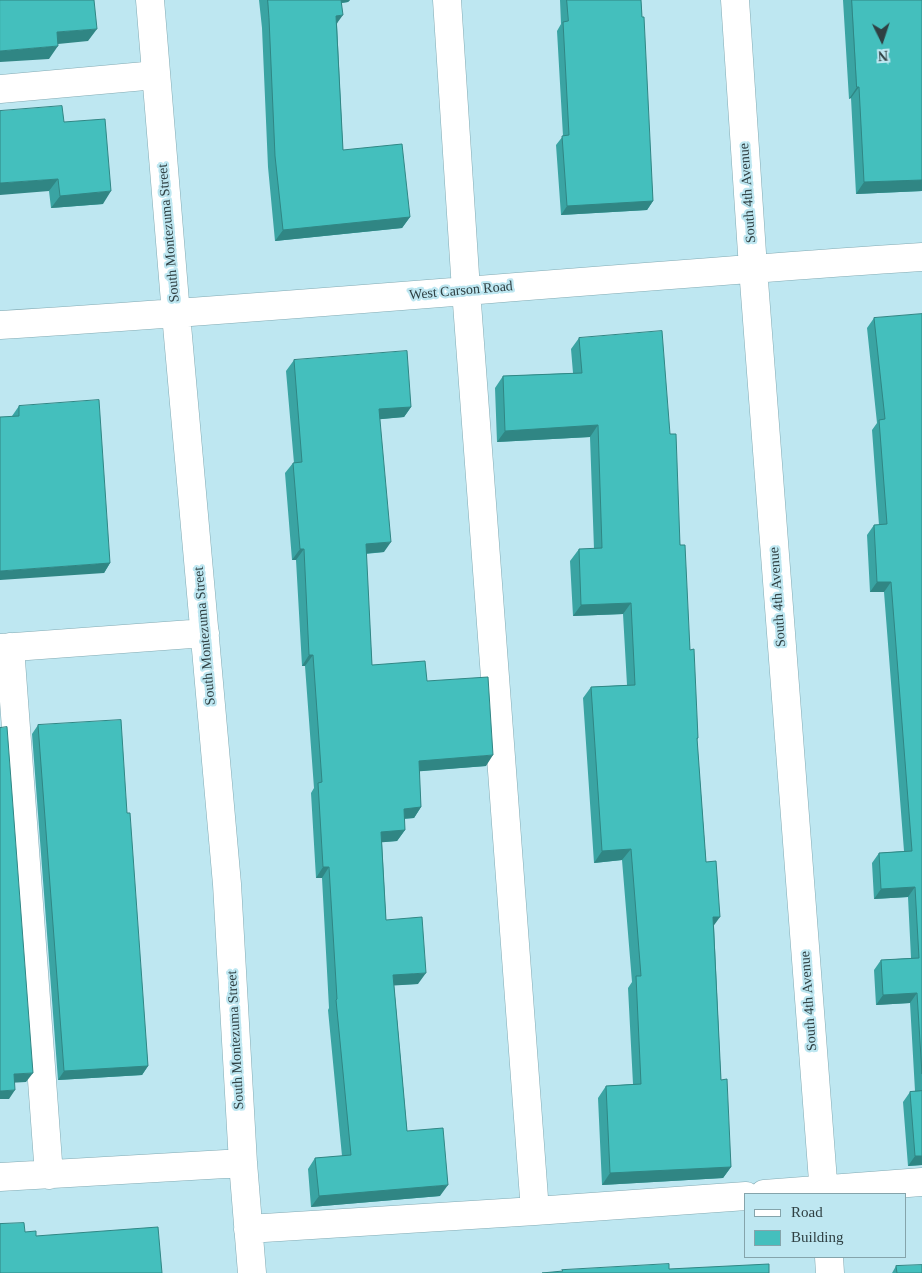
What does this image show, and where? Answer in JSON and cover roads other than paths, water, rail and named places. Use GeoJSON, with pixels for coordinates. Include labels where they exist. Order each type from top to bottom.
{"type":"FeatureCollection","features":[{"type":"Feature","properties":{"kind":"street","name":"South Montezuma Street"},"geometry":{"type":"LineString","coordinates":[[150,0],[227,884],[243,1163],[252,1273]]}},
{"type":"Feature","properties":{"kind":"street"},"geometry":{"type":"LineString","coordinates":[[447,0],[466,290],[535,1211]]}},
{"type":"Feature","properties":{"kind":"street","name":"South 4th Avenue"},"geometry":{"type":"LineString","coordinates":[[735,0],[753,268],[824,1192]]}},
{"type":"Feature","properties":{"kind":"street"},"geometry":{"type":"LineString","coordinates":[[0,89],[156,75]]}},
{"type":"Feature","properties":{"kind":"street","name":"West Carson Road"},"geometry":{"type":"LineString","coordinates":[[0,325],[176,314],[753,268],[922,257]]}},
{"type":"Feature","properties":{"kind":"street"},"geometry":{"type":"LineString","coordinates":[[49,1174],[5,647],[204,633]]}},
{"type":"Feature","properties":{"kind":"street"},"geometry":{"type":"LineString","coordinates":[[0,1177],[243,1163]]}},
{"type":"Feature","properties":{"kind":"street"},"geometry":{"type":"LineString","coordinates":[[794,1193],[824,1192],[922,1182]]}},
{"type":"Feature","properties":{"kind":"street"},"geometry":{"type":"LineString","coordinates":[[248,1229],[744,1196]]}},
{"type":"Feature","properties":{"kind":"street"},"geometry":{"type":"LineString","coordinates":[[829,1258],[830,1273]]}}]}
